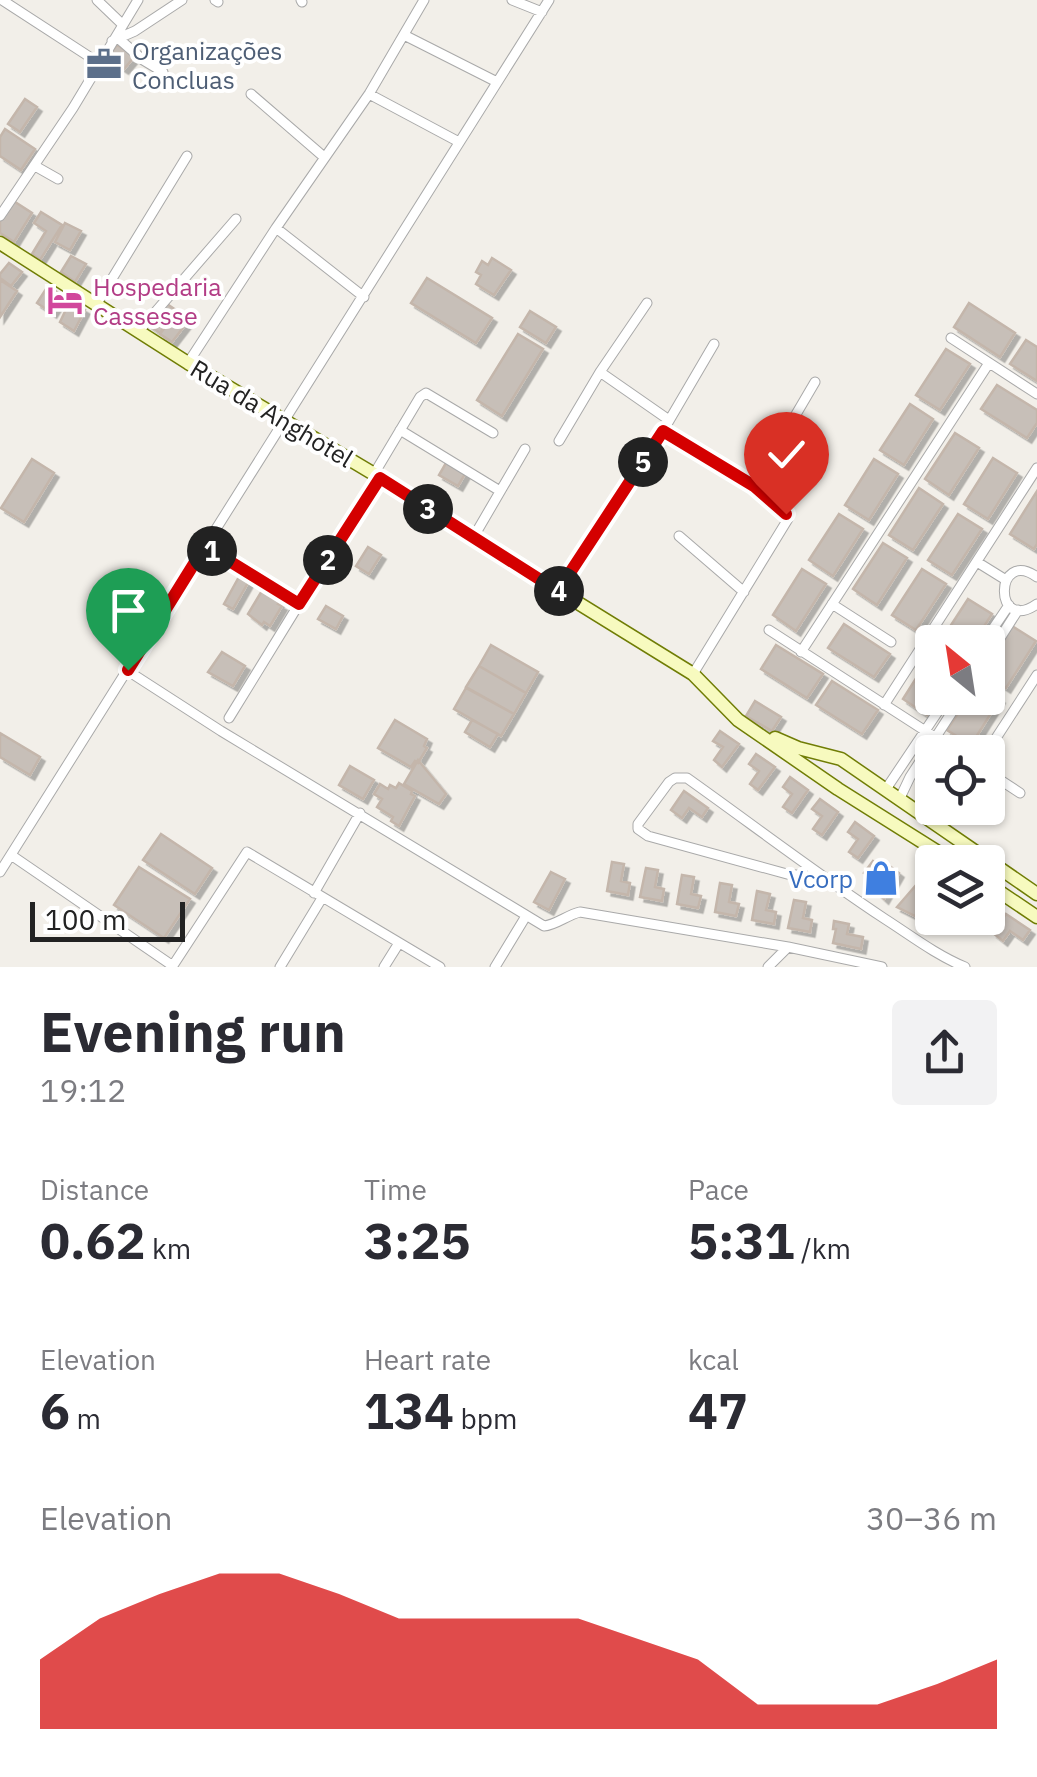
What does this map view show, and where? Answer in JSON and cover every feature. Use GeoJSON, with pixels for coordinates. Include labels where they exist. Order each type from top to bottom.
{"type":"FeatureCollection","features":[{"type":"Feature","properties":{"kind":"main road","name":"Rua da Anghotel"},"geometry":{"type":"LineString","coordinates":[[0,243],[188,364],[377,476],[693,674],[738,720],[927,845]]}},
{"type":"Feature","properties":{"kind":"main road","name":"Rua da Anghotel"},"geometry":{"type":"LineString","coordinates":[[738,720],[783,742],[841,759],[1037,894]]}},
{"type":"Feature","properties":{"kind":"main road"},"geometry":{"type":"LineString","coordinates":[[1005,895],[1037,916]]}},
{"type":"Feature","properties":{"kind":"street"},"geometry":{"type":"LineString","coordinates":[[2,0],[99,63]]}},
{"type":"Feature","properties":{"kind":"street"},"geometry":{"type":"LineString","coordinates":[[97,0],[122,24]]}},
{"type":"Feature","properties":{"kind":"street"},"geometry":{"type":"LineString","coordinates":[[0,216],[74,108],[138,0]]}},
{"type":"Feature","properties":{"kind":"street"},"geometry":{"type":"LineString","coordinates":[[115,40],[138,30],[182,0]]}},
{"type":"Feature","properties":{"kind":"street"},"geometry":{"type":"LineString","coordinates":[[188,364],[369,94],[424,0]]}},
{"type":"Feature","properties":{"kind":"street"},"geometry":{"type":"LineString","coordinates":[[512,0],[542,12]]}},
{"type":"Feature","properties":{"kind":"street"},"geometry":{"type":"LineString","coordinates":[[0,872],[549,0]]}},
{"type":"Feature","properties":{"kind":"street"},"geometry":{"type":"LineString","coordinates":[[404,34],[497,82]]}},
{"type":"Feature","properties":{"kind":"street"},"geometry":{"type":"LineString","coordinates":[[115,40],[163,72]]}},
{"type":"Feature","properties":{"kind":"street"},"geometry":{"type":"LineString","coordinates":[[251,94],[324,157]]}},
{"type":"Feature","properties":{"kind":"street"},"geometry":{"type":"LineString","coordinates":[[369,94],[459,142]]}},
{"type":"Feature","properties":{"kind":"street"},"geometry":{"type":"LineString","coordinates":[[96,305],[187,156]]}},
{"type":"Feature","properties":{"kind":"street"},"geometry":{"type":"LineString","coordinates":[[35,166],[58,179]]}},
{"type":"Feature","properties":{"kind":"street"},"geometry":{"type":"LineString","coordinates":[[138,332],[236,219]]}},
{"type":"Feature","properties":{"kind":"street"},"geometry":{"type":"LineString","coordinates":[[276,228],[364,297]]}},
{"type":"Feature","properties":{"kind":"street"},"geometry":{"type":"LineString","coordinates":[[558,441],[647,303]]}},
{"type":"Feature","properties":{"kind":"street"},"geometry":{"type":"LineString","coordinates":[[950,338],[1037,394]]}},
{"type":"Feature","properties":{"kind":"street"},"geometry":{"type":"LineString","coordinates":[[558,591],[663,431],[714,344]]}},
{"type":"Feature","properties":{"kind":"street"},"geometry":{"type":"LineString","coordinates":[[801,652],[990,363]]}},
{"type":"Feature","properties":{"kind":"street"},"geometry":{"type":"LineString","coordinates":[[600,372],[669,420]]}},
{"type":"Feature","properties":{"kind":"street"},"geometry":{"type":"LineString","coordinates":[[754,486],[815,382]]}},
{"type":"Feature","properties":{"kind":"street"},"geometry":{"type":"LineString","coordinates":[[229,718],[377,476],[420,397],[426,392],[493,433]]}},
{"type":"Feature","properties":{"kind":"street"},"geometry":{"type":"LineString","coordinates":[[400,430],[500,491]]}},
{"type":"Feature","properties":{"kind":"street"},"geometry":{"type":"LineString","coordinates":[[663,431],[754,486],[788,518],[693,674]]}},
{"type":"Feature","properties":{"kind":"street"},"geometry":{"type":"LineString","coordinates":[[472,538],[525,450]]}},
{"type":"Feature","properties":{"kind":"street"},"geometry":{"type":"LineString","coordinates":[[884,705],[1037,468]]}},
{"type":"Feature","properties":{"kind":"street"},"geometry":{"type":"LineString","coordinates":[[678,536],[744,592]]}},
{"type":"Feature","properties":{"kind":"street"},"geometry":{"type":"LineString","coordinates":[[205,546],[299,604]]}},
{"type":"Feature","properties":{"kind":"street"},"geometry":{"type":"LineString","coordinates":[[1013,608],[1003,594],[1006,580],[1016,572],[1033,575],[1037,561]]}},
{"type":"Feature","properties":{"kind":"street"},"geometry":{"type":"LineString","coordinates":[[977,562],[1006,580]]}},
{"type":"Feature","properties":{"kind":"street"},"geometry":{"type":"LineString","coordinates":[[832,604],[891,642]]}},
{"type":"Feature","properties":{"kind":"street"},"geometry":{"type":"LineString","coordinates":[[1013,608],[1030,609],[1037,604]]}},
{"type":"Feature","properties":{"kind":"street"},"geometry":{"type":"LineString","coordinates":[[998,625],[1013,608]]}},
{"type":"Feature","properties":{"kind":"street"},"geometry":{"type":"LineString","coordinates":[[1004,625],[1013,608]]}},
{"type":"Feature","properties":{"kind":"street"},"geometry":{"type":"LineString","coordinates":[[768,630],[930,735]]}},
{"type":"Feature","properties":{"kind":"street"},"geometry":{"type":"LineString","coordinates":[[128,670],[220,732],[544,926],[580,912],[882,967]]}},
{"type":"Feature","properties":{"kind":"street"},"geometry":{"type":"LineString","coordinates":[[998,735],[1037,676]]}},
{"type":"Feature","properties":{"kind":"street"},"geometry":{"type":"LineString","coordinates":[[886,789],[936,715]]}},
{"type":"Feature","properties":{"kind":"street"},"geometry":{"type":"LineString","coordinates":[[900,798],[915,772]]}},
{"type":"Feature","properties":{"kind":"street"},"geometry":{"type":"LineString","coordinates":[[823,878],[788,874],[648,836],[638,829],[638,824],[669,782],[687,778],[823,878],[965,967]]}},
{"type":"Feature","properties":{"kind":"street"},"geometry":{"type":"LineString","coordinates":[[1005,783],[1020,793]]}},
{"type":"Feature","properties":{"kind":"street"},"geometry":{"type":"LineString","coordinates":[[280,967],[360,814]]}},
{"type":"Feature","properties":{"kind":"street"},"geometry":{"type":"LineString","coordinates":[[11,855],[172,966],[244,852],[248,852],[440,967]]}},
{"type":"Feature","properties":{"kind":"street"},"geometry":{"type":"LineString","coordinates":[[788,874],[796,855]]}},
{"type":"Feature","properties":{"kind":"street"},"geometry":{"type":"LineString","coordinates":[[495,967],[526,916]]}},
{"type":"Feature","properties":{"kind":"street"},"geometry":{"type":"LineString","coordinates":[[384,967],[398,944]]}},
{"type":"Feature","properties":{"kind":"street"},"geometry":{"type":"LineString","coordinates":[[768,967],[788,947]]}},
{"type":"Feature","properties":{"kind":"building"},"geometry":{"type":"Polygon","coordinates":[[[117,45],[135,56],[124,69],[107,58],[117,45]]]}},
{"type":"Feature","properties":{"kind":"building"},"geometry":{"type":"Polygon","coordinates":[[[25,99],[37,107],[20,132],[8,124],[25,99]]]}},
{"type":"Feature","properties":{"kind":"building"},"geometry":{"type":"Polygon","coordinates":[[[5,129],[35,149],[21,170],[0,156],[0,137],[5,129]]]}},
{"type":"Feature","properties":{"kind":"building"},"geometry":{"type":"Polygon","coordinates":[[[12,200],[32,213],[14,242],[0,233],[0,219],[12,200]]]}},
{"type":"Feature","properties":{"kind":"building"},"geometry":{"type":"Polygon","coordinates":[[[41,212],[62,225],[40,260],[32,254],[46,231],[34,223],[41,212]]]}},
{"type":"Feature","properties":{"kind":"building"},"geometry":{"type":"Polygon","coordinates":[[[65,223],[81,231],[70,250],[55,242],[65,223]]]}},
{"type":"Feature","properties":{"kind":"building"},"geometry":{"type":"Polygon","coordinates":[[[71,256],[86,264],[75,282],[61,272],[71,256]]]}},
{"type":"Feature","properties":{"kind":"building"},"geometry":{"type":"Polygon","coordinates":[[[492,258],[511,270],[494,295],[476,284],[481,275],[476,272],[482,261],[488,265],[492,258]]]}},
{"type":"Feature","properties":{"kind":"building"},"geometry":{"type":"Polygon","coordinates":[[[9,263],[22,272],[11,286],[0,278],[9,263]]]}},
{"type":"Feature","properties":{"kind":"building"},"geometry":{"type":"Polygon","coordinates":[[[427,278],[492,318],[476,343],[411,303],[427,278]]]}},
{"type":"Feature","properties":{"kind":"building"},"geometry":{"type":"Polygon","coordinates":[[[0,280],[17,291],[0,317],[0,280]]]}},
{"type":"Feature","properties":{"kind":"building"},"geometry":{"type":"Polygon","coordinates":[[[48,286],[63,296],[52,313],[37,303],[48,286]]]}},
{"type":"Feature","properties":{"kind":"building"},"geometry":{"type":"Polygon","coordinates":[[[70,301],[85,310],[74,331],[60,322],[70,301]]]}},
{"type":"Feature","properties":{"kind":"building"},"geometry":{"type":"Polygon","coordinates":[[[164,302],[176,310],[160,333],[148,324],[164,302]]]}},
{"type":"Feature","properties":{"kind":"building"},"geometry":{"type":"Polygon","coordinates":[[[969,303],[1015,333],[1000,357],[954,327],[969,303]]]}},
{"type":"Feature","properties":{"kind":"building"},"geometry":{"type":"Polygon","coordinates":[[[177,311],[189,320],[172,342],[160,334],[177,311]]]}},
{"type":"Feature","properties":{"kind":"building"},"geometry":{"type":"Polygon","coordinates":[[[530,311],[556,327],[546,343],[520,327],[530,311]]]}},
{"type":"Feature","properties":{"kind":"building"},"geometry":{"type":"Polygon","coordinates":[[[518,334],[543,349],[502,416],[477,400],[518,334]]]}},
{"type":"Feature","properties":{"kind":"building"},"geometry":{"type":"Polygon","coordinates":[[[1026,340],[1037,347],[1037,381],[1010,364],[1026,340]]]}},
{"type":"Feature","properties":{"kind":"building"},"geometry":{"type":"Polygon","coordinates":[[[946,349],[970,364],[940,410],[916,395],[946,349]]]}},
{"type":"Feature","properties":{"kind":"building"},"geometry":{"type":"Polygon","coordinates":[[[997,385],[1037,410],[1037,423],[1027,438],[981,409],[997,385]]]}},
{"type":"Feature","properties":{"kind":"building"},"geometry":{"type":"Polygon","coordinates":[[[910,404],[933,419],[904,465],[880,450],[910,404]]]}},
{"type":"Feature","properties":{"kind":"building"},"geometry":{"type":"Polygon","coordinates":[[[955,433],[979,448],[949,495],[925,479],[955,433]]]}},
{"type":"Feature","properties":{"kind":"building"},"geometry":{"type":"Polygon","coordinates":[[[993,458],[1017,473],[988,519],[964,504],[993,458]]]}},
{"type":"Feature","properties":{"kind":"building"},"geometry":{"type":"Polygon","coordinates":[[[32,459],[54,473],[24,522],[1,508],[32,459]]]}},
{"type":"Feature","properties":{"kind":"building"},"geometry":{"type":"Polygon","coordinates":[[[874,459],[898,474],[869,520],[845,505],[874,459]]]}},
{"type":"Feature","properties":{"kind":"building"},"geometry":{"type":"Polygon","coordinates":[[[446,463],[465,474],[458,486],[439,475],[446,463]]]}},
{"type":"Feature","properties":{"kind":"building"},"geometry":{"type":"Polygon","coordinates":[[[919,488],[943,504],[913,550],[889,535],[919,488]]]}},
{"type":"Feature","properties":{"kind":"building"},"geometry":{"type":"Polygon","coordinates":[[[1037,491],[1037,544],[1034,549],[1010,534],[1037,491]]]}},
{"type":"Feature","properties":{"kind":"building"},"geometry":{"type":"Polygon","coordinates":[[[839,514],[863,529],[833,576],[809,560],[839,514]]]}},
{"type":"Feature","properties":{"kind":"building"},"geometry":{"type":"Polygon","coordinates":[[[958,514],[982,529],[952,575],[928,560],[958,514]]]}},
{"type":"Feature","properties":{"kind":"building"},"geometry":{"type":"Polygon","coordinates":[[[883,543],[907,558],[877,605],[853,589],[883,543]]]}},
{"type":"Feature","properties":{"kind":"building"},"geometry":{"type":"Polygon","coordinates":[[[368,547],[381,555],[369,574],[356,566],[368,547]]]}},
{"type":"Feature","properties":{"kind":"building"},"geometry":{"type":"Polygon","coordinates":[[[802,569],[826,584],[796,631],[773,615],[802,569]]]}},
{"type":"Feature","properties":{"kind":"building"},"geometry":{"type":"Polygon","coordinates":[[[922,569],[946,584],[915,629],[892,615],[922,569]]]}},
{"type":"Feature","properties":{"kind":"building"},"geometry":{"type":"Polygon","coordinates":[[[240,575],[249,581],[233,609],[224,604],[240,575]]]}},
{"type":"Feature","properties":{"kind":"building"},"geometry":{"type":"Polygon","coordinates":[[[263,589],[281,600],[278,604],[282,606],[270,626],[248,614],[263,589]]]}},
{"type":"Feature","properties":{"kind":"building"},"geometry":{"type":"Polygon","coordinates":[[[968,599],[992,614],[985,625],[951,625],[968,599]]]}},
{"type":"Feature","properties":{"kind":"building"},"geometry":{"type":"Polygon","coordinates":[[[326,606],[343,616],[336,629],[318,619],[326,606]]]}},
{"type":"Feature","properties":{"kind":"building"},"geometry":{"type":"Polygon","coordinates":[[[844,624],[890,654],[874,677],[828,648],[844,624]]]}},
{"type":"Feature","properties":{"kind":"building"},"geometry":{"type":"Polygon","coordinates":[[[1012,626],[1036,641],[1006,688],[1005,687],[1005,637],[1012,626]]]}},
{"type":"Feature","properties":{"kind":"building"},"geometry":{"type":"Polygon","coordinates":[[[491,645],[538,672],[526,693],[479,666],[491,645]]]}},
{"type":"Feature","properties":{"kind":"building"},"geometry":{"type":"Polygon","coordinates":[[[776,645],[823,674],[807,698],[761,669],[776,645]]]}},
{"type":"Feature","properties":{"kind":"building"},"geometry":{"type":"Polygon","coordinates":[[[222,652],[245,666],[233,686],[208,672],[222,652]]]}},
{"type":"Feature","properties":{"kind":"building"},"geometry":{"type":"Polygon","coordinates":[[[479,666],[526,693],[514,714],[466,687],[479,666]]]}},
{"type":"Feature","properties":{"kind":"building"},"geometry":{"type":"Polygon","coordinates":[[[915,680],[915,707],[903,699],[915,680]]]}},
{"type":"Feature","properties":{"kind":"building"},"geometry":{"type":"Polygon","coordinates":[[[832,681],[878,710],[862,734],[816,705],[832,681]]]}},
{"type":"Feature","properties":{"kind":"building"},"geometry":{"type":"Polygon","coordinates":[[[466,688],[514,714],[501,736],[454,709],[466,688]]]}},
{"type":"Feature","properties":{"kind":"building"},"geometry":{"type":"Polygon","coordinates":[[[755,701],[781,717],[772,731],[746,716],[755,701]]]}},
{"type":"Feature","properties":{"kind":"building"},"geometry":{"type":"Polygon","coordinates":[[[957,715],[990,715],[977,735],[955,735],[947,730],[957,715]]]}},
{"type":"Feature","properties":{"kind":"building"},"geometry":{"type":"Polygon","coordinates":[[[395,720],[427,739],[427,748],[411,767],[378,748],[395,720]]]}},
{"type":"Feature","properties":{"kind":"building"},"geometry":{"type":"Polygon","coordinates":[[[472,720],[498,734],[490,747],[465,732],[472,720]]]}},
{"type":"Feature","properties":{"kind":"building"},"geometry":{"type":"Polygon","coordinates":[[[720,731],[739,744],[722,767],[714,760],[723,747],[713,741],[720,731]]]}},
{"type":"Feature","properties":{"kind":"building"},"geometry":{"type":"Polygon","coordinates":[[[0,733],[40,757],[30,775],[0,757],[0,733]]]}},
{"type":"Feature","properties":{"kind":"building"},"geometry":{"type":"Polygon","coordinates":[[[756,754],[775,767],[758,790],[750,784],[759,771],[749,764],[756,754]]]}},
{"type":"Feature","properties":{"kind":"building"},"geometry":{"type":"Polygon","coordinates":[[[418,760],[446,794],[439,804],[404,784],[418,760]]]}},
{"type":"Feature","properties":{"kind":"building"},"geometry":{"type":"Polygon","coordinates":[[[350,766],[374,780],[363,799],[339,785],[350,766]]]}},
{"type":"Feature","properties":{"kind":"building"},"geometry":{"type":"Polygon","coordinates":[[[790,777],[808,790],[792,813],[783,807],[792,794],[783,787],[790,777]]]}},
{"type":"Feature","properties":{"kind":"building"},"geometry":{"type":"Polygon","coordinates":[[[399,783],[415,796],[399,826],[377,807],[382,799],[374,794],[380,784],[388,789],[399,783]]]}},
{"type":"Feature","properties":{"kind":"building"},"geometry":{"type":"Polygon","coordinates":[[[684,791],[708,808],[702,817],[689,808],[682,818],[671,810],[684,791]]]}},
{"type":"Feature","properties":{"kind":"building"},"geometry":{"type":"Polygon","coordinates":[[[820,799],[838,812],[822,835],[813,829],[822,816],[812,809],[820,799]]]}},
{"type":"Feature","properties":{"kind":"building"},"geometry":{"type":"Polygon","coordinates":[[[855,822],[874,836],[858,858],[849,852],[858,839],[848,832],[855,822]]]}},
{"type":"Feature","properties":{"kind":"building"},"geometry":{"type":"Polygon","coordinates":[[[161,834],[212,868],[195,894],[143,860],[161,834]]]}},
{"type":"Feature","properties":{"kind":"building"},"geometry":{"type":"Polygon","coordinates":[[[873,861],[884,869],[887,864],[899,873],[884,899],[869,885],[870,877],[864,873],[873,861]]]}},
{"type":"Feature","properties":{"kind":"building"},"geometry":{"type":"Polygon","coordinates":[[[612,862],[624,864],[621,881],[630,883],[628,895],[607,891],[612,862]]]}},
{"type":"Feature","properties":{"kind":"building"},"geometry":{"type":"Polygon","coordinates":[[[139,867],[190,899],[164,938],[114,905],[139,867]]]}},
{"type":"Feature","properties":{"kind":"building"},"geometry":{"type":"Polygon","coordinates":[[[646,868],[658,870],[655,887],[664,889],[662,901],[640,897],[646,868]]]}},
{"type":"Feature","properties":{"kind":"building"},"geometry":{"type":"Polygon","coordinates":[[[551,872],[565,879],[549,910],[534,902],[551,872]]]}},
{"type":"Feature","properties":{"kind":"building"},"geometry":{"type":"Polygon","coordinates":[[[682,875],[694,877],[691,894],[701,896],[698,908],[677,904],[682,875]]]}},
{"type":"Feature","properties":{"kind":"building"},"geometry":{"type":"Polygon","coordinates":[[[720,883],[732,885],[729,902],[739,904],[736,916],[715,912],[720,883]]]}},
{"type":"Feature","properties":{"kind":"building"},"geometry":{"type":"Polygon","coordinates":[[[915,886],[915,916],[897,907],[915,886]]]}},
{"type":"Feature","properties":{"kind":"building"},"geometry":{"type":"Polygon","coordinates":[[[757,891],[770,894],[766,910],[776,912],[774,924],[752,920],[757,891]]]}},
{"type":"Feature","properties":{"kind":"building"},"geometry":{"type":"Polygon","coordinates":[[[794,900],[806,902],[803,918],[812,920],[810,932],[788,928],[794,900]]]}},
{"type":"Feature","properties":{"kind":"building"},"geometry":{"type":"Polygon","coordinates":[[[1005,915],[1030,930],[1023,940],[1010,931],[1003,941],[996,935],[1005,935],[1005,915]]]}},
{"type":"Feature","properties":{"kind":"building"},"geometry":{"type":"Polygon","coordinates":[[[834,921],[849,924],[847,934],[863,937],[861,949],[833,943],[834,921]]]}},
{"type":"Feature","properties":{"kind":"place","name":"Organizações Concluas"},"geometry":{"type":"Point","coordinates":[104,64]}},
{"type":"Feature","properties":{"kind":"place","name":"Hospedaria Cassesse"},"geometry":{"type":"Point","coordinates":[65,300]}},
{"type":"Feature","properties":{"kind":"place","name":"Vcorp"},"geometry":{"type":"Point","coordinates":[881,878]}},
{"type":"Feature","properties":{"kind":"route"},"geometry":{"type":"LineString","coordinates":[[128,670],[205,546],[299,604],[380,478],[558,591],[663,431],[754,486],[786,514]]}}]}
